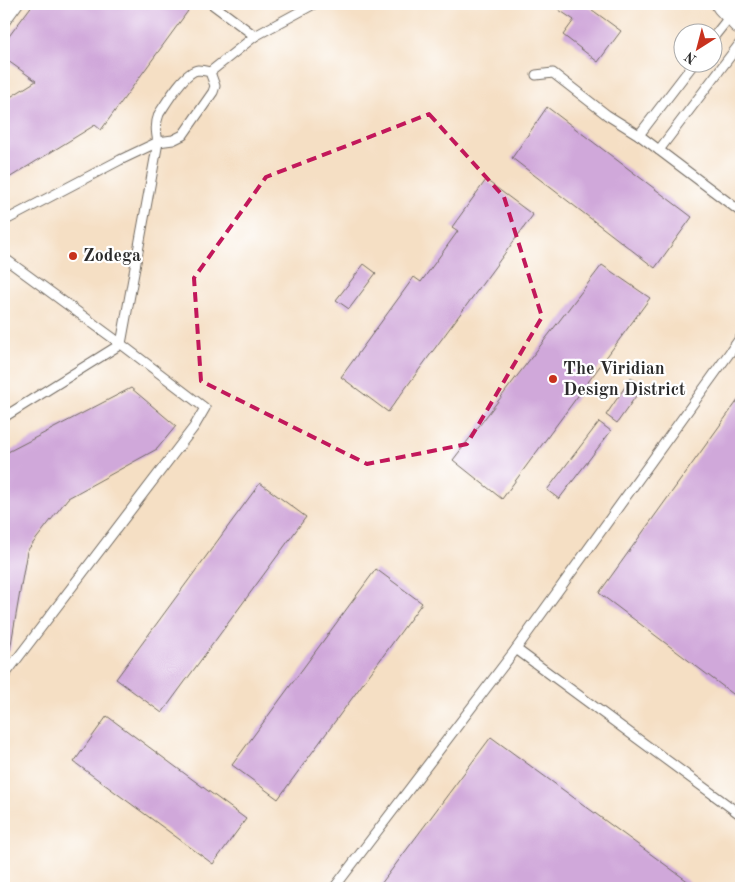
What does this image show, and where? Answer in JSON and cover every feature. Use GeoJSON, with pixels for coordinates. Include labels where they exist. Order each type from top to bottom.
{"type":"FeatureCollection","features":[{"type":"Feature","properties":{"kind":"lane"},"geometry":{"type":"LineString","coordinates":[[4,23],[18,4]]}},
{"type":"Feature","properties":{"kind":"lane"},"geometry":{"type":"LineString","coordinates":[[212,4],[254,36]]}},
{"type":"Feature","properties":{"kind":"lane"},"geometry":{"type":"LineString","coordinates":[[4,417],[121,344],[158,142],[156,120],[158,114],[184,79],[192,72],[198,70],[210,72],[254,36],[314,4]]}},
{"type":"Feature","properties":{"kind":"lane"},"geometry":{"type":"LineString","coordinates":[[722,26],[733,12]]}},
{"type":"Feature","properties":{"kind":"lane"},"geometry":{"type":"LineString","coordinates":[[659,150],[741,42]]}},
{"type":"Feature","properties":{"kind":"lane"},"geometry":{"type":"LineString","coordinates":[[4,221],[120,160],[158,142],[173,140],[183,135],[216,86],[210,72]]}},
{"type":"Feature","properties":{"kind":"lane"},"geometry":{"type":"LineString","coordinates":[[639,135],[687,72]]}},
{"type":"Feature","properties":{"kind":"lane"},"geometry":{"type":"LineString","coordinates":[[536,75],[553,73],[607,116],[639,135],[741,212]]}},
{"type":"Feature","properties":{"kind":"lane"},"geometry":{"type":"LineString","coordinates":[[4,258],[205,408],[194,428],[4,676]]}},
{"type":"Feature","properties":{"kind":"lane"},"geometry":{"type":"LineString","coordinates":[[334,888],[516,649],[741,337]]}},
{"type":"Feature","properties":{"kind":"lane"},"geometry":{"type":"LineString","coordinates":[[516,649],[741,815]]}},
{"type":"Feature","properties":{"kind":"highlighted area"},"geometry":{"type":"Polygon","coordinates":[[[429,114],[504,197],[542,317],[467,444],[367,464],[201,381],[194,278],[266,177],[429,114]]]}},
{"type":"Feature","properties":{"kind":"building"},"geometry":{"type":"Polygon","coordinates":[[[33,4],[178,4],[188,11],[101,130],[95,125],[4,181],[4,101],[36,81],[4,58],[4,43],[33,4]]]}},
{"type":"Feature","properties":{"kind":"building"},"geometry":{"type":"Polygon","coordinates":[[[564,4],[584,4],[621,31],[598,62],[563,35],[574,20],[559,10],[564,4]]]}},
{"type":"Feature","properties":{"kind":"building"},"geometry":{"type":"Polygon","coordinates":[[[547,107],[692,217],[655,268],[512,158],[547,107]]]}},
{"type":"Feature","properties":{"kind":"building"},"geometry":{"type":"Polygon","coordinates":[[[486,180],[533,215],[388,412],[341,377],[414,277],[421,282],[458,231],[452,227],[486,180]]]}},
{"type":"Feature","properties":{"kind":"building"},"geometry":{"type":"Polygon","coordinates":[[[364,264],[376,273],[349,309],[336,300],[364,264]]]}},
{"type":"Feature","properties":{"kind":"building","name":"The Viridian Design District"},"geometry":{"type":"Polygon","coordinates":[[[602,265],[650,298],[502,499],[453,460],[602,265]]]}},
{"type":"Feature","properties":{"kind":"building"},"geometry":{"type":"Polygon","coordinates":[[[631,378],[643,386],[617,423],[606,415],[631,378]]]}},
{"type":"Feature","properties":{"kind":"building"},"geometry":{"type":"Polygon","coordinates":[[[131,388],[176,426],[157,449],[68,498],[27,551],[10,650],[4,658],[4,454],[131,388]]]}},
{"type":"Feature","properties":{"kind":"building"},"geometry":{"type":"Polygon","coordinates":[[[741,396],[741,700],[599,593],[741,396]]]}},
{"type":"Feature","properties":{"kind":"building"},"geometry":{"type":"Polygon","coordinates":[[[599,422],[611,431],[559,499],[547,490],[599,422]]]}},
{"type":"Feature","properties":{"kind":"building"},"geometry":{"type":"Polygon","coordinates":[[[260,483],[306,517],[162,713],[116,679],[260,483]]]}},
{"type":"Feature","properties":{"kind":"building"},"geometry":{"type":"Polygon","coordinates":[[[376,569],[422,603],[278,799],[232,765],[376,569]]]}},
{"type":"Feature","properties":{"kind":"building"},"geometry":{"type":"Polygon","coordinates":[[[107,716],[246,819],[213,864],[74,762],[107,716]]]}},
{"type":"Feature","properties":{"kind":"building"},"geometry":{"type":"Polygon","coordinates":[[[491,737],[697,888],[378,888],[491,737]]]}},
{"type":"Feature","properties":{"kind":"place","name":"Zodega"},"geometry":{"type":"Point","coordinates":[73,256]}},
{"type":"Feature","properties":{"kind":"place","name":"The Viridian Design District"},"geometry":{"type":"Point","coordinates":[553,379]}}]}
